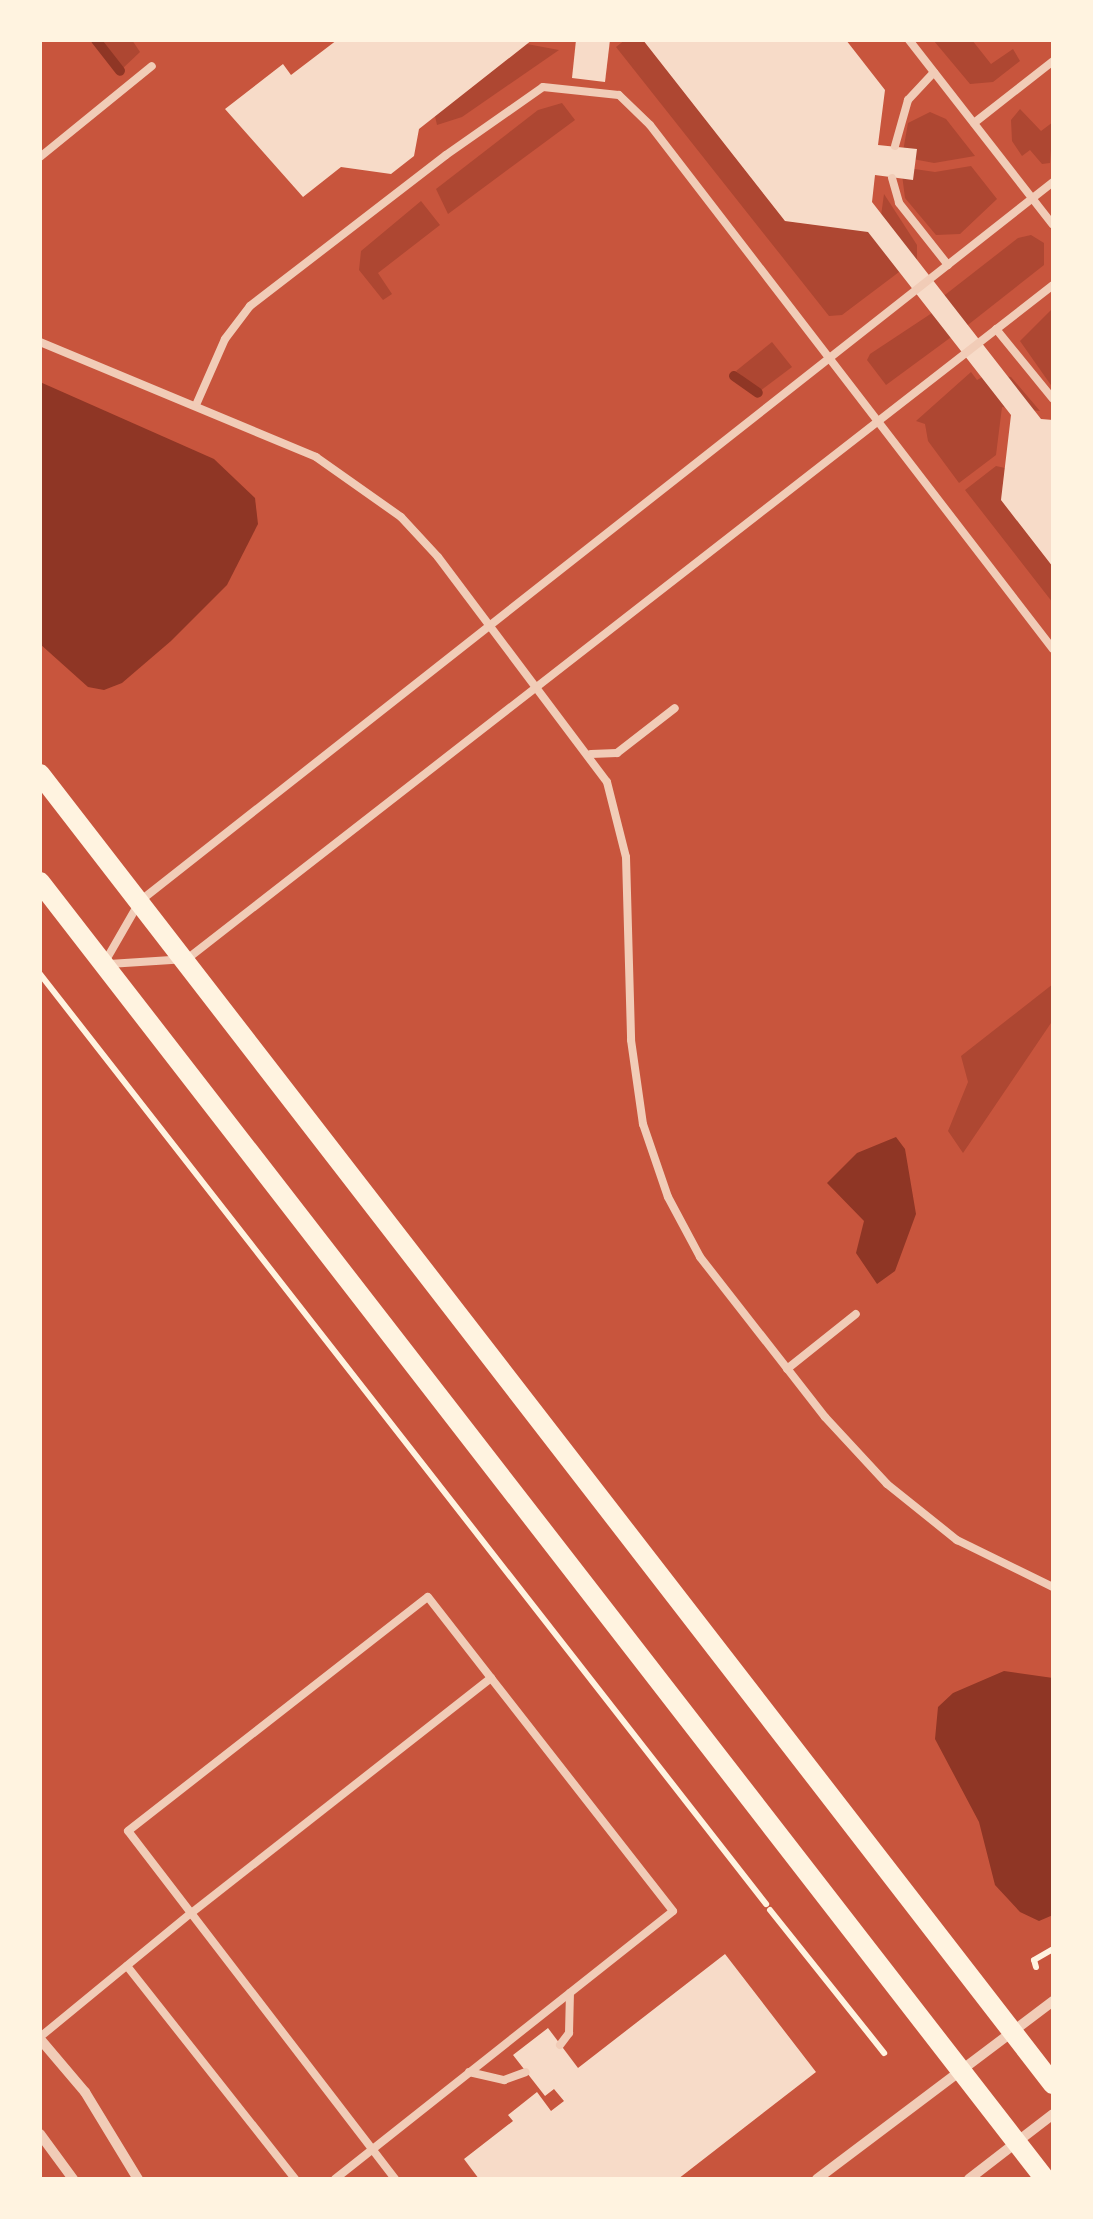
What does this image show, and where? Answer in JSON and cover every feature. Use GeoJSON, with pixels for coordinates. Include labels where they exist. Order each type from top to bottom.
{"type":"FeatureCollection","features":[{"type":"Feature","properties":{"kind":"main road"},"geometry":{"type":"LineString","coordinates":[[40,774],[187,959],[1053,2084]]}},
{"type":"Feature","properties":{"kind":"main road"},"geometry":{"type":"LineString","coordinates":[[40,882],[1045,2179]]}},
{"type":"Feature","properties":{"kind":"street"},"geometry":{"type":"LineString","coordinates":[[817,2179],[1011,2028],[1053,2001]]}},
{"type":"Feature","properties":{"kind":"street"},"geometry":{"type":"LineString","coordinates":[[40,2038],[85,2092],[138,2179]]}},
{"type":"Feature","properties":{"kind":"street"},"geometry":{"type":"LineString","coordinates":[[968,2179],[1053,2114]]}},
{"type":"Feature","properties":{"kind":"street"},"geometry":{"type":"LineString","coordinates":[[40,2134],[73,2179]]}},
{"type":"Feature","properties":{"kind":"lane"},"geometry":{"type":"LineString","coordinates":[[909,40],[1053,224]]}},
{"type":"Feature","properties":{"kind":"lane"},"geometry":{"type":"LineString","coordinates":[[974,122],[1053,61]]}},
{"type":"Feature","properties":{"kind":"lane"},"geometry":{"type":"LineString","coordinates":[[40,158],[152,66]]}},
{"type":"Feature","properties":{"kind":"lane"},"geometry":{"type":"LineString","coordinates":[[896,146],[908,100],[934,72]]}},
{"type":"Feature","properties":{"kind":"lane"},"geometry":{"type":"LineString","coordinates":[[196,405],[225,340],[250,306],[446,155],[554,85],[627,98],[1053,649]]}},
{"type":"Feature","properties":{"kind":"lane"},"geometry":{"type":"LineString","coordinates":[[892,178],[899,203],[948,266]]}},
{"type":"Feature","properties":{"kind":"lane"},"geometry":{"type":"LineString","coordinates":[[104,964],[140,901],[1053,182]]}},
{"type":"Feature","properties":{"kind":"lane"},"geometry":{"type":"LineString","coordinates":[[104,964],[187,959],[1053,285]]}},
{"type":"Feature","properties":{"kind":"lane"},"geometry":{"type":"LineString","coordinates":[[996,329],[1053,400]]}},
{"type":"Feature","properties":{"kind":"lane"},"geometry":{"type":"LineString","coordinates":[[40,342],[316,457],[401,516],[492,625],[608,782],[626,857],[630,1040],[653,1160],[700,1257],[855,1451],[923,1516],[995,1562],[1053,1587]]}},
{"type":"Feature","properties":{"kind":"lane"},"geometry":{"type":"LineString","coordinates":[[591,754],[617,754],[675,708]]}},
{"type":"Feature","properties":{"kind":"lane"},"geometry":{"type":"LineString","coordinates":[[787,1369],[856,1314]]}},
{"type":"Feature","properties":{"kind":"lane"},"geometry":{"type":"LineString","coordinates":[[336,2179],[373,2150],[469,2072],[673,1910],[428,1596],[128,1831],[192,1913],[373,2150],[395,2179]]}},
{"type":"Feature","properties":{"kind":"lane"},"geometry":{"type":"LineString","coordinates":[[40,2038],[192,1913],[492,1678]]}},
{"type":"Feature","properties":{"kind":"lane"},"geometry":{"type":"LineString","coordinates":[[126,1966],[294,2179]]}},
{"type":"Feature","properties":{"kind":"lane"},"geometry":{"type":"LineString","coordinates":[[560,2045],[569,2033],[570,1992]]}},
{"type":"Feature","properties":{"kind":"lane"},"geometry":{"type":"LineString","coordinates":[[469,2072],[504,2080],[526,2072]]}},
{"type":"Feature","properties":{"kind":"path"},"geometry":{"type":"LineString","coordinates":[[40,974],[884,2053]]}},
{"type":"Feature","properties":{"kind":"path"},"geometry":{"type":"LineString","coordinates":[[1036,1967],[1034,1960],[1053,1948]]}},
{"type":"Feature","properties":{"kind":"shaded area"},"geometry":{"type":"Polygon","coordinates":[[[98,40],[132,40],[140,52],[121,70],[98,40]]]}},
{"type":"Feature","properties":{"kind":"shaded area"},"geometry":{"type":"Polygon","coordinates":[[[625,40],[643,40],[785,221],[868,231],[903,269],[842,315],[829,316],[616,47],[625,40]]]}},
{"type":"Feature","properties":{"kind":"shaded area"},"geometry":{"type":"Polygon","coordinates":[[[972,40],[991,64],[1013,49],[1020,61],[993,82],[970,84],[934,41],[972,40]]]}},
{"type":"Feature","properties":{"kind":"shaded area"},"geometry":{"type":"Polygon","coordinates":[[[527,44],[559,50],[462,117],[437,125],[435,116],[527,44]]]}},
{"type":"Feature","properties":{"kind":"shaded area"},"geometry":{"type":"Polygon","coordinates":[[[562,103],[575,120],[448,214],[436,189],[538,110],[562,103]]]}},
{"type":"Feature","properties":{"kind":"shaded area"},"geometry":{"type":"Polygon","coordinates":[[[1020,109],[1041,131],[1053,122],[1050,163],[1042,164],[1030,150],[1022,156],[1012,141],[1011,120],[1020,109]]]}},
{"type":"Feature","properties":{"kind":"shaded area"},"geometry":{"type":"Polygon","coordinates":[[[930,112],[946,119],[975,156],[934,163],[902,157],[908,123],[930,112]]]}},
{"type":"Feature","properties":{"kind":"shaded area"},"geometry":{"type":"Polygon","coordinates":[[[971,166],[997,199],[960,234],[936,235],[905,198],[901,167],[935,172],[971,166]]]}},
{"type":"Feature","properties":{"kind":"shaded area"},"geometry":{"type":"Polygon","coordinates":[[[884,194],[917,245],[917,270],[880,223],[884,194]]]}},
{"type":"Feature","properties":{"kind":"shaded area"},"geometry":{"type":"Polygon","coordinates":[[[421,201],[440,225],[378,273],[392,294],[383,300],[359,270],[361,251],[421,201]]]}},
{"type":"Feature","properties":{"kind":"shaded area"},"geometry":{"type":"Polygon","coordinates":[[[1031,235],[1044,243],[1044,265],[964,328],[941,298],[1018,238],[1031,235]]]}},
{"type":"Feature","properties":{"kind":"shaded area"},"geometry":{"type":"Polygon","coordinates":[[[1053,308],[1053,388],[1020,341],[1053,308]]]}},
{"type":"Feature","properties":{"kind":"shaded area"},"geometry":{"type":"Polygon","coordinates":[[[935,311],[954,335],[886,385],[867,360],[870,354],[935,311]]]}},
{"type":"Feature","properties":{"kind":"shaded area"},"geometry":{"type":"Polygon","coordinates":[[[772,342],[792,367],[760,391],[736,371],[772,342]]]}},
{"type":"Feature","properties":{"kind":"shaded area"},"geometry":{"type":"Polygon","coordinates":[[[971,372],[977,380],[988,374],[1011,377],[1040,411],[1002,407],[996,455],[959,483],[928,441],[925,424],[916,421],[971,372]]]}},
{"type":"Feature","properties":{"kind":"shaded area"},"geometry":{"type":"Polygon","coordinates":[[[40,382],[214,459],[255,498],[258,524],[227,585],[122,683],[104,690],[88,687],[40,644],[40,382]]]}},
{"type":"Feature","properties":{"kind":"shaded area"},"geometry":{"type":"Polygon","coordinates":[[[996,466],[1005,468],[1001,500],[1053,567],[1053,603],[965,490],[996,466]]]}},
{"type":"Feature","properties":{"kind":"shaded area"},"geometry":{"type":"Polygon","coordinates":[[[1053,984],[1053,1020],[963,1153],[948,1131],[968,1082],[961,1056],[1053,984]]]}},
{"type":"Feature","properties":{"kind":"shaded area"},"geometry":{"type":"Polygon","coordinates":[[[896,1137],[905,1149],[916,1214],[895,1271],[877,1284],[856,1253],[864,1221],[827,1183],[857,1153],[896,1137]]]}},
{"type":"Feature","properties":{"kind":"shaded area"},"geometry":{"type":"Polygon","coordinates":[[[1004,1671],[1053,1678],[1053,1915],[1039,1921],[1020,1912],[995,1885],[979,1822],[935,1739],[938,1707],[953,1693],[1004,1671]]]}},
{"type":"Feature","properties":{"kind":"building"},"geometry":{"type":"Polygon","coordinates":[[[337,40],[532,40],[419,129],[414,156],[391,174],[341,167],[303,197],[225,109],[283,64],[291,75],[337,40]]]}},
{"type":"Feature","properties":{"kind":"building"},"geometry":{"type":"Polygon","coordinates":[[[576,40],[610,40],[605,82],[572,78],[576,40]]]}},
{"type":"Feature","properties":{"kind":"building"},"geometry":{"type":"Polygon","coordinates":[[[643,40],[846,40],[885,90],[878,145],[917,149],[913,180],[875,175],[872,202],[1041,419],[1053,420],[1053,567],[1001,500],[1011,415],[868,232],[785,221],[643,40]]]}},
{"type":"Feature","properties":{"kind":"building"},"geometry":{"type":"Polygon","coordinates":[[[725,1954],[816,2072],[678,2179],[479,2179],[464,2159],[513,2121],[508,2115],[537,2092],[551,2111],[564,2101],[554,2089],[545,2096],[513,2055],[548,2028],[578,2068],[725,1954]]]}},
{"type":"Feature","properties":{"kind":"waterway"},"geometry":{"type":"LineString","coordinates":[[96,40],[120,71]]}},
{"type":"Feature","properties":{"kind":"waterway"},"geometry":{"type":"LineString","coordinates":[[734,376],[758,393]]}}]}
